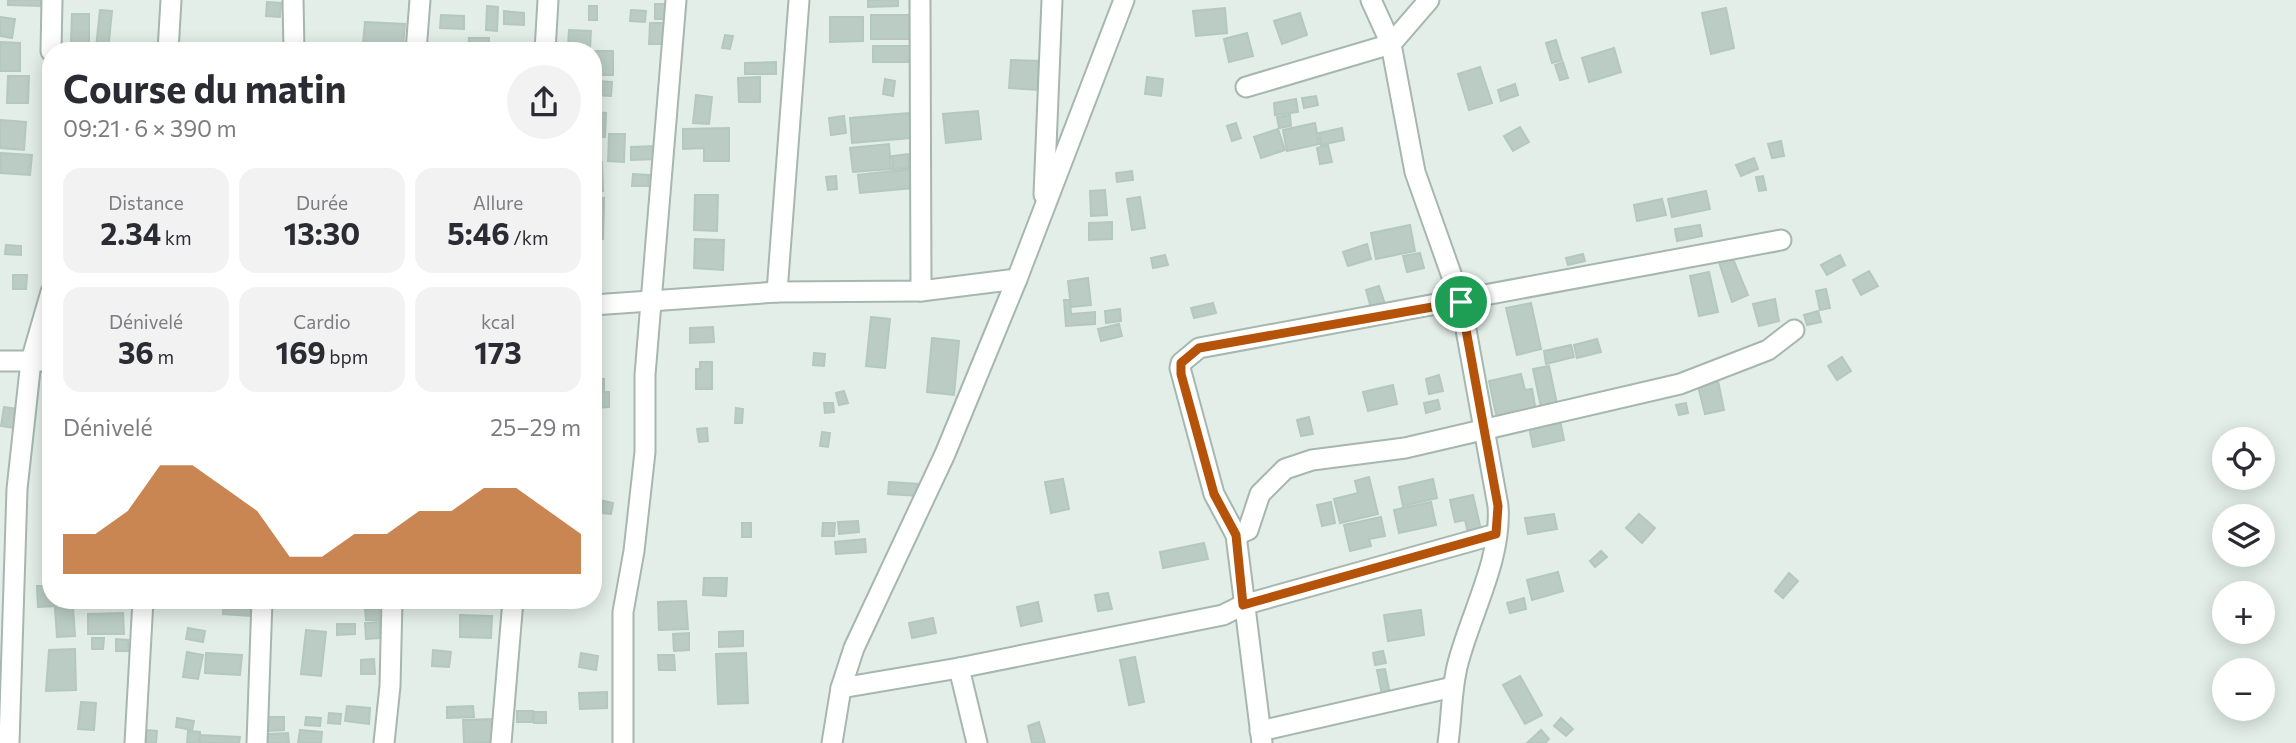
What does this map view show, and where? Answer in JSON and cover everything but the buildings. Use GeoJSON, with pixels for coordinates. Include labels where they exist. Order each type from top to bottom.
{"type":"FeatureCollection","features":[{"type":"Feature","properties":{"kind":"street"},"geometry":{"type":"LineString","coordinates":[[51,42],[52,0]]}},
{"type":"Feature","properties":{"kind":"street"},"geometry":{"type":"LineString","coordinates":[[169,42],[172,0]]}},
{"type":"Feature","properties":{"kind":"street"},"geometry":{"type":"LineString","coordinates":[[293,0],[294,42]]}},
{"type":"Feature","properties":{"kind":"street"},"geometry":{"type":"LineString","coordinates":[[417,42],[420,0]]}},
{"type":"Feature","properties":{"kind":"street"},"geometry":{"type":"LineString","coordinates":[[546,42],[548,0]]}},
{"type":"Feature","properties":{"kind":"street"},"geometry":{"type":"LineString","coordinates":[[623,743],[623,612],[634,551],[645,452],[645,376],[676,0]]}},
{"type":"Feature","properties":{"kind":"street"},"geometry":{"type":"LineString","coordinates":[[777,292],[799,0]]}},
{"type":"Feature","properties":{"kind":"street"},"geometry":{"type":"LineString","coordinates":[[1043,212],[1052,0]]}},
{"type":"Feature","properties":{"kind":"street"},"geometry":{"type":"LineString","coordinates":[[832,743],[841,688],[854,648],[945,454],[1017,279],[1124,0]]}},
{"type":"Feature","properties":{"kind":"street"},"geometry":{"type":"LineString","coordinates":[[1371,0],[1391,44],[1415,172],[1461,302],[1470,364],[1486,431],[1498,506],[1496,534],[1453,687],[1448,743]]}},
{"type":"Feature","properties":{"kind":"street"},"geometry":{"type":"LineString","coordinates":[[1246,87],[1391,44],[1429,0]]}},
{"type":"Feature","properties":{"kind":"street"},"geometry":{"type":"LineString","coordinates":[[920,2],[921,291]]}},
{"type":"Feature","properties":{"kind":"street"},"geometry":{"type":"LineString","coordinates":[[1453,687],[1261,737],[1236,535],[1214,494],[1181,374],[1181,363],[1199,348],[1461,302],[1781,240]]}},
{"type":"Feature","properties":{"kind":"street"},"geometry":{"type":"LineString","coordinates":[[602,304],[777,292],[921,291],[1017,279]]}},
{"type":"Feature","properties":{"kind":"street"},"geometry":{"type":"LineString","coordinates":[[9,743],[17,489],[31,361],[42,323]]}},
{"type":"Feature","properties":{"kind":"street"},"geometry":{"type":"LineString","coordinates":[[1236,535],[1248,530],[1260,494],[1285,469],[1312,460],[1405,448],[1486,431],[1680,384],[1768,350],[1794,330]]}},
{"type":"Feature","properties":{"kind":"street"},"geometry":{"type":"LineString","coordinates":[[0,360],[42,361]]}},
{"type":"Feature","properties":{"kind":"street"},"geometry":{"type":"LineString","coordinates":[[841,688],[959,668],[1223,615],[1243,605],[1496,534]]}},
{"type":"Feature","properties":{"kind":"street"},"geometry":{"type":"LineString","coordinates":[[135,743],[142,609]]}},
{"type":"Feature","properties":{"kind":"street"},"geometry":{"type":"LineString","coordinates":[[257,743],[262,609]]}},
{"type":"Feature","properties":{"kind":"street"},"geometry":{"type":"LineString","coordinates":[[384,743],[390,686],[392,609]]}},
{"type":"Feature","properties":{"kind":"street"},"geometry":{"type":"LineString","coordinates":[[501,743],[512,609]]}},
{"type":"Feature","properties":{"kind":"street"},"geometry":{"type":"LineString","coordinates":[[959,668],[976,743]]}},
{"type":"Feature","properties":{"kind":"route"},"geometry":{"type":"LineString","coordinates":[[1461,302],[1470,364],[1486,431],[1498,506],[1499,522],[1496,534],[1243,605],[1236,535],[1214,494],[1181,374],[1181,363],[1199,348],[1461,302]]}}]}
